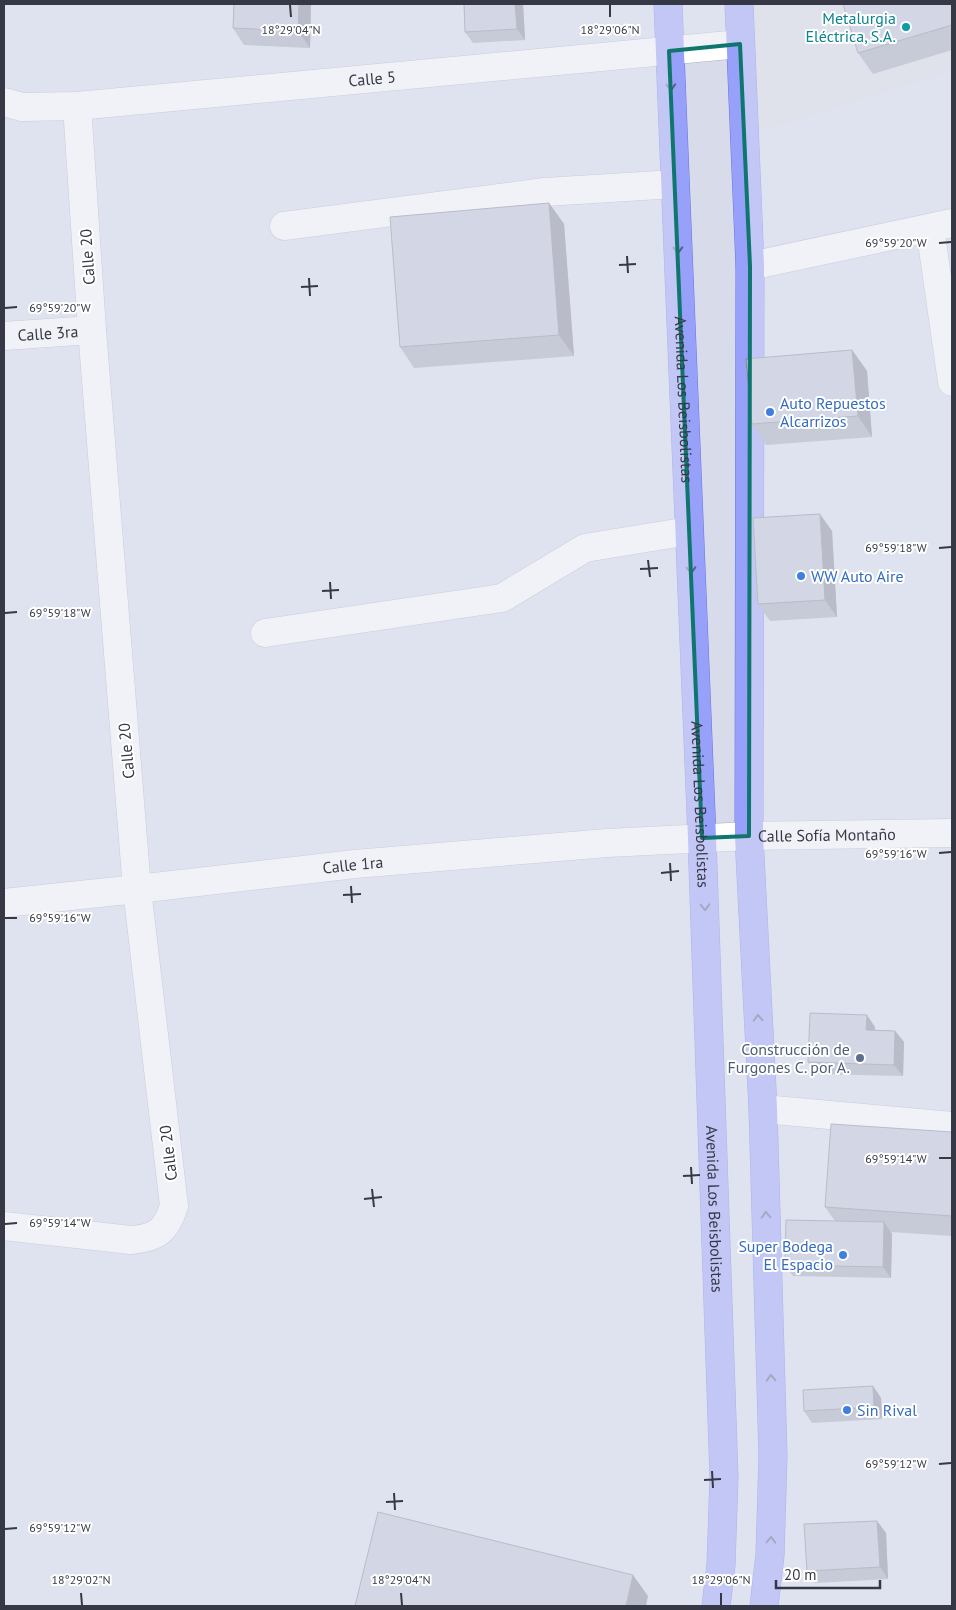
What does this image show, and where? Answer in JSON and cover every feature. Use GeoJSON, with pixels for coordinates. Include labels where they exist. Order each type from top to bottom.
{"type":"FeatureCollection","features":[{"type":"Feature","properties":{"kind":"main road","name":"Avenida Los Beisbolistas"},"geometry":{"type":"LineString","coordinates":[[668,4],[702,838],[724,1477],[721,1565],[716,1606]]}},
{"type":"Feature","properties":{"kind":"main road"},"geometry":{"type":"LineString","coordinates":[[739,4],[750,266],[749,836],[763,1109],[773,1456],[770,1555],[764,1606]]}},
{"type":"Feature","properties":{"kind":"street","name":"Calle 5"},"geometry":{"type":"LineString","coordinates":[[4,102],[22,107],[77,106],[740,44]]}},
{"type":"Feature","properties":{"kind":"street","name":"Calle 20"},"geometry":{"type":"LineString","coordinates":[[4,1226],[131,1240],[146,1239],[158,1233],[169,1220],[174,1206],[137,889],[92,330],[77,106]]}},
{"type":"Feature","properties":{"kind":"street"},"geometry":{"type":"LineString","coordinates":[[284,226],[545,192],[675,184]]}},
{"type":"Feature","properties":{"kind":"street"},"geometry":{"type":"LineString","coordinates":[[750,266],[941,225],[952,382]]}},
{"type":"Feature","properties":{"kind":"street","name":"Calle 3ra"},"geometry":{"type":"LineString","coordinates":[[4,336],[92,330]]}},
{"type":"Feature","properties":{"kind":"street"},"geometry":{"type":"LineString","coordinates":[[265,633],[502,598],[585,548],[690,531]]}},
{"type":"Feature","properties":{"kind":"street","name":"Calle Sofía Montaño"},"geometry":{"type":"LineString","coordinates":[[702,838],[952,833]]}},
{"type":"Feature","properties":{"kind":"street","name":"Calle 1ra"},"geometry":{"type":"LineString","coordinates":[[4,903],[355,864],[606,843],[702,838]]}},
{"type":"Feature","properties":{"kind":"street"},"geometry":{"type":"LineString","coordinates":[[763,1109],[952,1126]]}},
{"type":"Feature","properties":{"kind":"highlighted area"},"geometry":{"type":"Polygon","coordinates":[[[740,44],[750,266],[749,836],[702,838],[669,51],[740,44]]]}},
{"type":"Feature","properties":{"kind":"shaded area"},"geometry":{"type":"Polygon","coordinates":[[[4,4],[952,4],[952,1606],[4,1606],[4,4]]]}},
{"type":"Feature","properties":{"kind":"shaded area"},"geometry":{"type":"Polygon","coordinates":[[[739,4],[952,4],[952,71],[744,136],[739,4]]]}},
{"type":"Feature","properties":{"kind":"building"},"geometry":{"type":"Polygon","coordinates":[[[234,4],[299,4],[298,31],[233,28],[234,4]]]}},
{"type":"Feature","properties":{"kind":"building"},"geometry":{"type":"Polygon","coordinates":[[[464,4],[515,4],[517,29],[465,32],[464,4]]]}},
{"type":"Feature","properties":{"kind":"building","name":"Metalurgia Eléctrica, S.A."},"geometry":{"type":"Polygon","coordinates":[[[843,4],[952,4],[952,25],[858,53],[843,4]]]}},
{"type":"Feature","properties":{"kind":"building"},"geometry":{"type":"Polygon","coordinates":[[[549,203],[559,335],[400,347],[390,217],[549,203]]]}},
{"type":"Feature","properties":{"kind":"building"},"geometry":{"type":"Polygon","coordinates":[[[852,350],[858,416],[752,424],[746,359],[852,350]]]}},
{"type":"Feature","properties":{"kind":"building","name":"WW Auto Aire"},"geometry":{"type":"Polygon","coordinates":[[[820,514],[825,600],[758,604],[753,518],[820,514]]]}},
{"type":"Feature","properties":{"kind":"building","name":"Construcción de Furgones C. por A."},"geometry":{"type":"Polygon","coordinates":[[[810,1013],[867,1015],[866,1030],[895,1031],[894,1065],[808,1062],[810,1013]]]}},
{"type":"Feature","properties":{"kind":"building"},"geometry":{"type":"Polygon","coordinates":[[[831,1124],[952,1132],[952,1216],[825,1207],[831,1124]]]}},
{"type":"Feature","properties":{"kind":"building","name":"Super Bodega El Espacio"},"geometry":{"type":"Polygon","coordinates":[[[786,1220],[884,1222],[883,1267],[785,1265],[786,1220]]]}},
{"type":"Feature","properties":{"kind":"building"},"geometry":{"type":"Polygon","coordinates":[[[873,1386],[874,1407],[804,1411],[803,1390],[873,1386]]]}},
{"type":"Feature","properties":{"kind":"building"},"geometry":{"type":"Polygon","coordinates":[[[378,1512],[633,1575],[626,1606],[355,1606],[378,1512]]]}},
{"type":"Feature","properties":{"kind":"building"},"geometry":{"type":"Polygon","coordinates":[[[877,1521],[880,1567],[807,1571],[804,1524],[877,1521]]]}},
{"type":"Feature","properties":{"kind":"place","name":"Metalurgia Eléctrica, S.A."},"geometry":{"type":"Point","coordinates":[906,27]}},
{"type":"Feature","properties":{"kind":"place","name":"Auto Repuestos Alcarrizos"},"geometry":{"type":"Point","coordinates":[770,412]}},
{"type":"Feature","properties":{"kind":"place","name":"WW Auto Aire"},"geometry":{"type":"Point","coordinates":[801,576]}},
{"type":"Feature","properties":{"kind":"place","name":"Construcción de Furgones C. por A."},"geometry":{"type":"Point","coordinates":[860,1058]}},
{"type":"Feature","properties":{"kind":"place","name":"Super Bodega El Espacio"},"geometry":{"type":"Point","coordinates":[843,1255]}},
{"type":"Feature","properties":{"kind":"place","name":"Sin Rival"},"geometry":{"type":"Point","coordinates":[847,1410]}}]}
